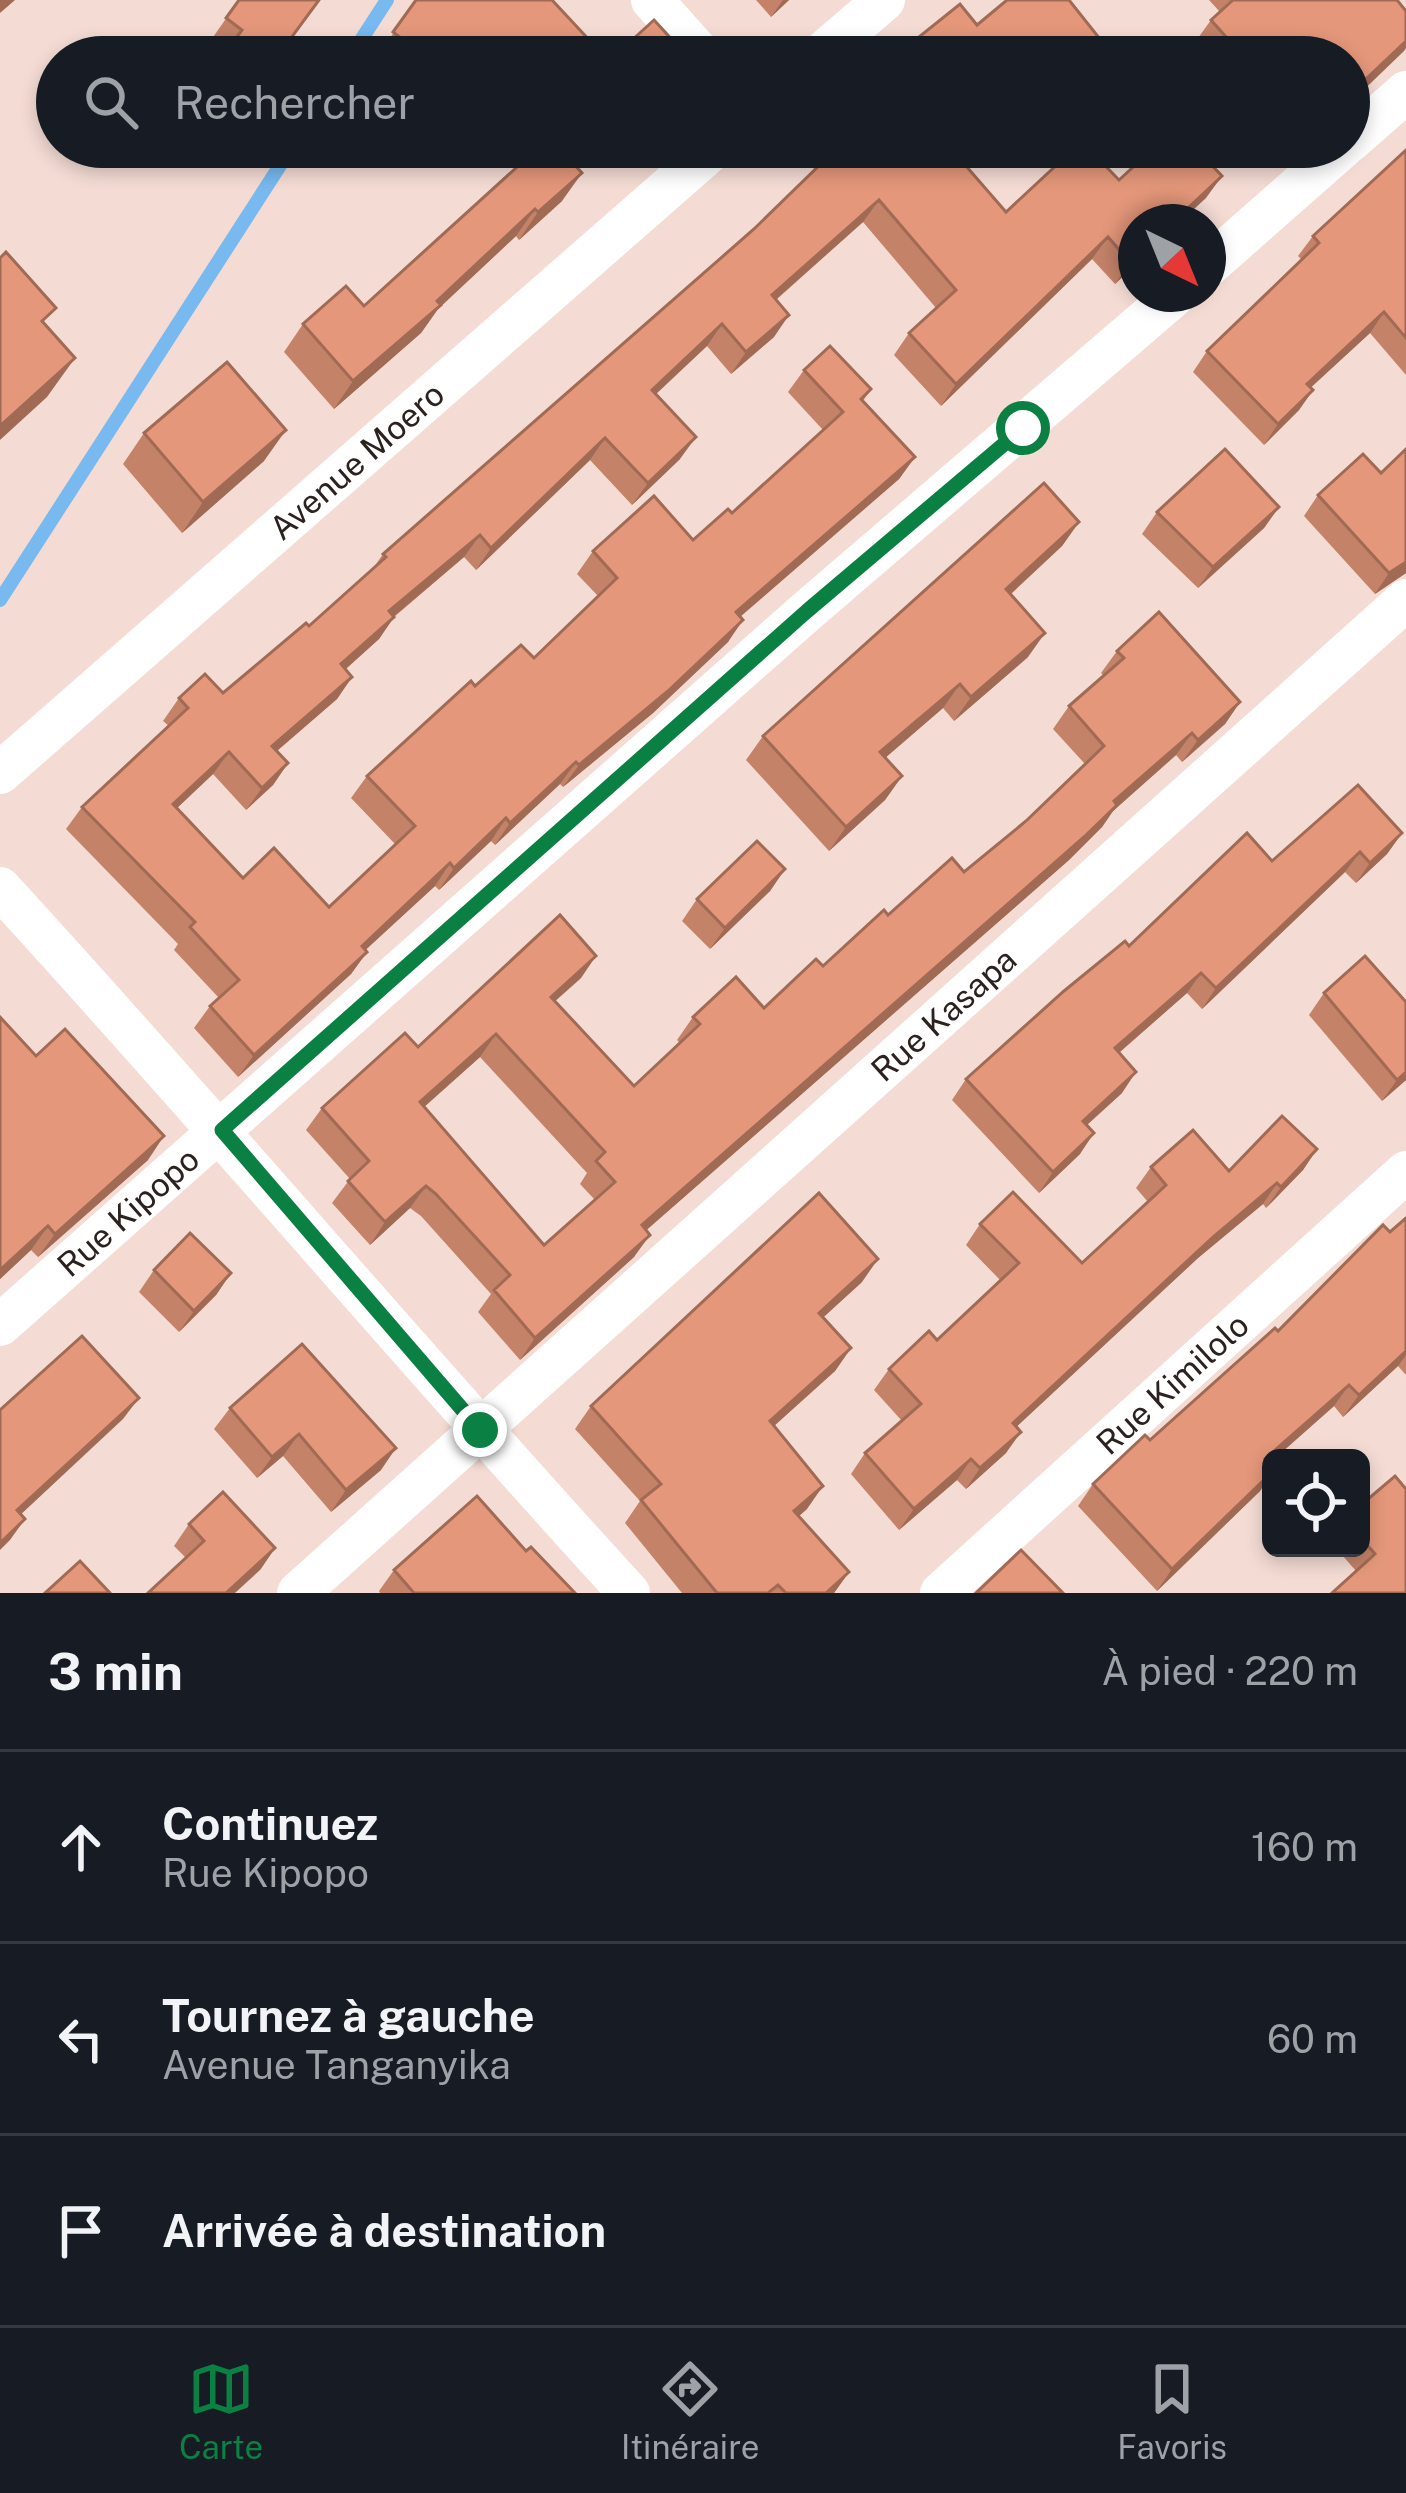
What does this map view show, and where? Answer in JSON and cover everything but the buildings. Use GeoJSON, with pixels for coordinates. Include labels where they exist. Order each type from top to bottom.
{"type":"FeatureCollection","features":[{"type":"Feature","properties":{"kind":"street"},"geometry":{"type":"LineString","coordinates":[[652,0],[684,36]]}},
{"type":"Feature","properties":{"kind":"street"},"geometry":{"type":"LineString","coordinates":[[842,36],[884,0]]}},
{"type":"Feature","properties":{"kind":"street"},"geometry":{"type":"LineString","coordinates":[[1370,124],[1406,92]]}},
{"type":"Feature","properties":{"kind":"street","name":"Avenue Moero"},"geometry":{"type":"LineString","coordinates":[[0,773],[691,168]]}},
{"type":"Feature","properties":{"kind":"street"},"geometry":{"type":"LineString","coordinates":[[1226,250],[1320,168]]}},
{"type":"Feature","properties":{"kind":"street","name":"Rue Kipopo"},"geometry":{"type":"LineString","coordinates":[[0,1325],[807,611],[1155,312]]}},
{"type":"Feature","properties":{"kind":"street","name":"Rue Kasapa"},"geometry":{"type":"LineString","coordinates":[[298,1593],[1406,600]]}},
{"type":"Feature","properties":{"kind":"street"},"geometry":{"type":"LineString","coordinates":[[0,888],[222,1130],[480,1430],[629,1593]]}},
{"type":"Feature","properties":{"kind":"street","name":"Rue Kimilolo"},"geometry":{"type":"LineString","coordinates":[[941,1593],[1406,1172]]}},
{"type":"Feature","properties":{"kind":"waterway"},"geometry":{"type":"LineString","coordinates":[[364,36],[387,0]]}},
{"type":"Feature","properties":{"kind":"waterway"},"geometry":{"type":"LineString","coordinates":[[0,600],[278,168]]}},
{"type":"Feature","properties":{"kind":"route"},"geometry":{"type":"LineString","coordinates":[[480,1430],[222,1130],[807,611],[1023,428]]}}]}
